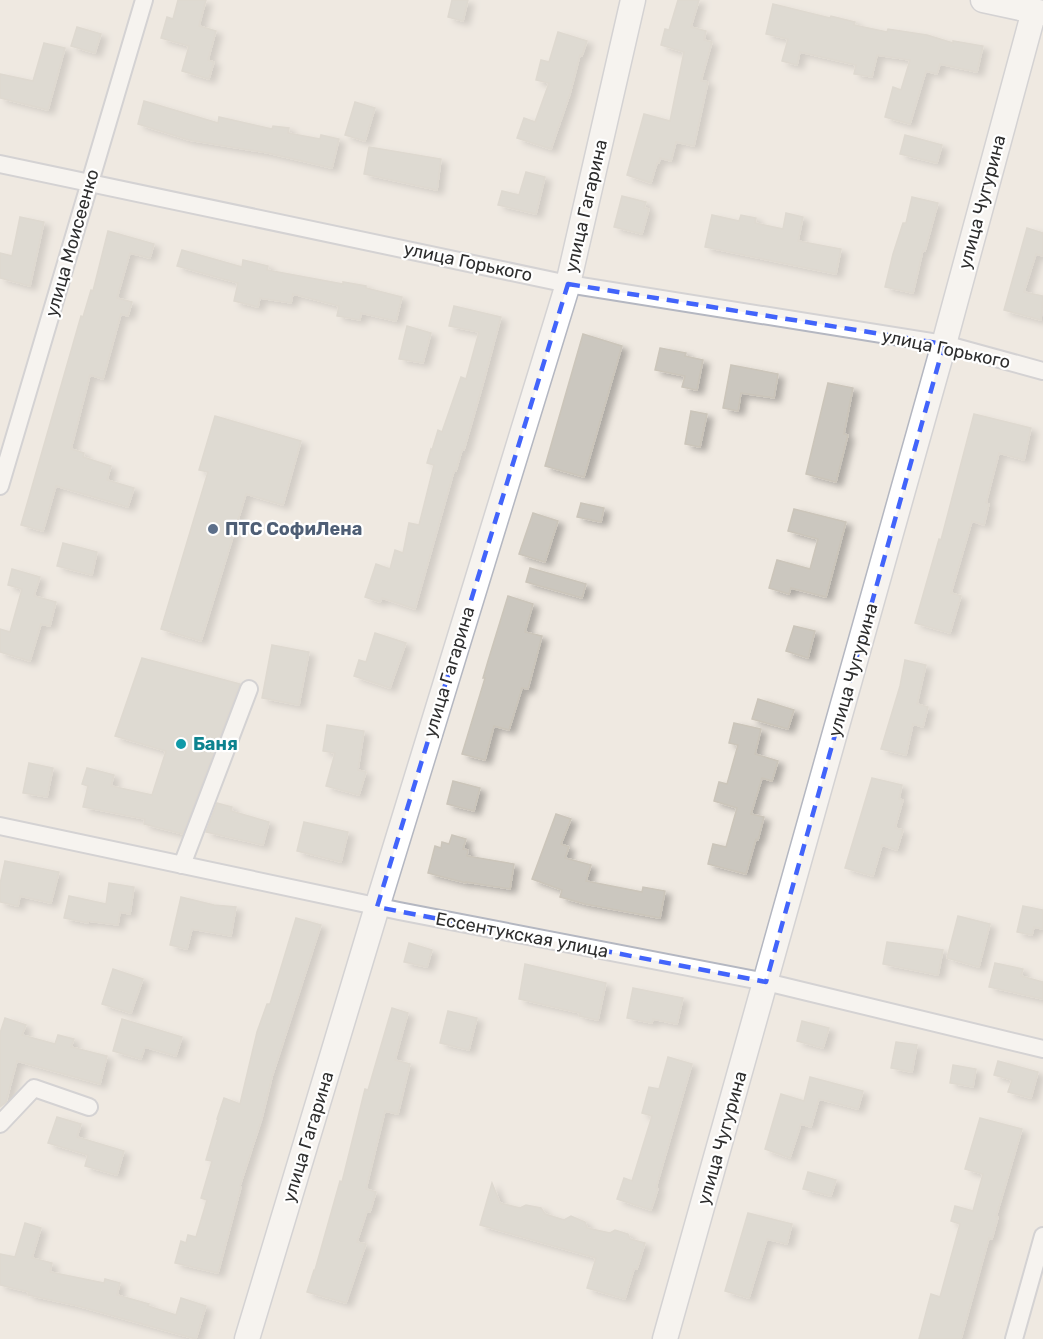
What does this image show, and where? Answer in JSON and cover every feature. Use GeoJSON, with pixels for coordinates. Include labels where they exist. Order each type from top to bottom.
{"type":"FeatureCollection","features":[{"type":"Feature","properties":{"kind":"street","name":"улица Моисеенко"},"geometry":{"type":"LineString","coordinates":[[0,486],[144,0]]}},
{"type":"Feature","properties":{"kind":"street","name":"улица Гагарина"},"geometry":{"type":"LineString","coordinates":[[247,1339],[568,284],[633,0]]}},
{"type":"Feature","properties":{"kind":"street"},"geometry":{"type":"LineString","coordinates":[[983,0],[1038,8]]}},
{"type":"Feature","properties":{"kind":"street","name":"улица Чугурина"},"geometry":{"type":"LineString","coordinates":[[665,1339],[1038,8]]}},
{"type":"Feature","properties":{"kind":"street","name":"улица Горького"},"geometry":{"type":"LineString","coordinates":[[0,164],[568,284],[944,344],[1043,371]]}},
{"type":"Feature","properties":{"kind":"street"},"geometry":{"type":"LineString","coordinates":[[182,865],[249,689]]}},
{"type":"Feature","properties":{"kind":"street","name":"Ессентукская улица"},"geometry":{"type":"LineString","coordinates":[[0,826],[377,907],[766,982],[1043,1049]]}},
{"type":"Feature","properties":{"kind":"street"},"geometry":{"type":"LineString","coordinates":[[0,1124],[34,1088],[89,1107]]}},
{"type":"Feature","properties":{"kind":"street"},"geometry":{"type":"LineString","coordinates":[[1014,1339],[1043,1236]]}},
{"type":"Feature","properties":{"kind":"highlighted area"},"geometry":{"type":"Polygon","coordinates":[[[568,284],[944,344],[766,982],[377,907],[568,284]]]}},
{"type":"Feature","properties":{"kind":"building"},"geometry":{"type":"Polygon","coordinates":[[[178,0],[206,0],[199,26],[216,31],[208,60],[214,62],[209,79],[182,71],[189,46],[161,38],[167,17],[173,19],[178,0]]]}},
{"type":"Feature","properties":{"kind":"building"},"geometry":{"type":"Polygon","coordinates":[[[452,0],[468,0],[463,21],[448,17],[452,0]]]}},
{"type":"Feature","properties":{"kind":"building"},"geometry":{"type":"Polygon","coordinates":[[[678,0],[699,0],[691,27],[706,31],[704,40],[712,42],[701,81],[708,82],[694,146],[676,142],[671,161],[660,158],[651,183],[627,175],[644,114],[670,121],[684,52],[661,45],[665,29],[669,30],[678,0]]]}},
{"type":"Feature","properties":{"kind":"building"},"geometry":{"type":"Polygon","coordinates":[[[773,4],[830,18],[831,16],[855,22],[854,25],[887,32],[888,29],[927,35],[953,43],[953,41],[983,46],[977,72],[940,64],[937,74],[926,71],[910,124],[885,117],[893,87],[901,90],[910,60],[877,55],[872,77],[854,74],[856,65],[800,52],[797,65],[782,61],[788,39],[766,34],[773,4]]]}},
{"type":"Feature","properties":{"kind":"building"},"geometry":{"type":"Polygon","coordinates":[[[77,27],[101,34],[95,53],[71,46],[77,27]]]}},
{"type":"Feature","properties":{"kind":"building"},"geometry":{"type":"Polygon","coordinates":[[[558,32],[587,41],[582,56],[580,55],[570,94],[551,149],[517,138],[524,118],[535,122],[549,83],[536,80],[541,60],[549,62],[558,32]]]}},
{"type":"Feature","properties":{"kind":"building"},"geometry":{"type":"Polygon","coordinates":[[[44,43],[65,48],[48,110],[0,98],[0,74],[33,81],[44,43]]]}},
{"type":"Feature","properties":{"kind":"building"},"geometry":{"type":"Polygon","coordinates":[[[144,101],[218,123],[219,117],[272,129],[273,126],[289,128],[288,133],[320,139],[321,135],[339,139],[332,168],[268,153],[189,140],[138,124],[144,101]]]}},
{"type":"Feature","properties":{"kind":"building"},"geometry":{"type":"Polygon","coordinates":[[[355,102],[375,108],[365,141],[345,135],[355,102]]]}},
{"type":"Feature","properties":{"kind":"building"},"geometry":{"type":"Polygon","coordinates":[[[905,135],[942,145],[937,163],[900,154],[905,135]]]}},
{"type":"Feature","properties":{"kind":"building"},"geometry":{"type":"Polygon","coordinates":[[[369,147],[441,159],[437,190],[364,174],[369,147]]]}},
{"type":"Feature","properties":{"kind":"building"},"geometry":{"type":"Polygon","coordinates":[[[526,172],[545,177],[536,214],[498,205],[502,191],[519,195],[526,172]]]}},
{"type":"Feature","properties":{"kind":"building"},"geometry":{"type":"Polygon","coordinates":[[[622,196],[646,202],[644,208],[649,209],[642,234],[614,227],[622,196]]]}},
{"type":"Feature","properties":{"kind":"building"},"geometry":{"type":"Polygon","coordinates":[[[912,197],[938,203],[925,251],[923,250],[913,293],[885,287],[893,254],[903,223],[906,223],[912,197]]]}},
{"type":"Feature","properties":{"kind":"building"},"geometry":{"type":"Polygon","coordinates":[[[786,213],[803,217],[798,241],[841,249],[836,274],[705,247],[712,215],[739,221],[741,215],[756,218],[755,223],[783,229],[786,213]]]}},
{"type":"Feature","properties":{"kind":"building"},"geometry":{"type":"Polygon","coordinates":[[[20,217],[44,222],[30,286],[0,278],[0,253],[12,256],[20,217]]]}},
{"type":"Feature","properties":{"kind":"building"},"geometry":{"type":"Polygon","coordinates":[[[1027,228],[1043,233],[1043,256],[1036,254],[1024,292],[1043,296],[1041,320],[1004,310],[1027,228]]]}},
{"type":"Feature","properties":{"kind":"building"},"geometry":{"type":"Polygon","coordinates":[[[108,231],[154,244],[150,258],[130,253],[117,298],[132,302],[128,316],[121,314],[103,379],[90,375],[71,449],[84,453],[83,457],[111,466],[107,480],[134,488],[128,507],[56,486],[43,531],[21,525],[81,316],[83,317],[91,290],[93,291],[108,231]]]}},
{"type":"Feature","properties":{"kind":"building"},"geometry":{"type":"Polygon","coordinates":[[[182,250],[242,267],[243,260],[268,266],[267,270],[366,286],[366,288],[402,297],[396,321],[361,313],[360,320],[337,316],[339,306],[293,294],[291,303],[260,298],[258,307],[234,301],[238,283],[177,266],[182,250]]]}},
{"type":"Feature","properties":{"kind":"building"},"geometry":{"type":"Polygon","coordinates":[[[454,306],[501,317],[464,450],[462,450],[456,471],[454,471],[415,609],[382,598],[380,602],[365,597],[376,564],[390,569],[395,550],[403,553],[409,523],[419,525],[434,465],[427,463],[431,449],[438,430],[442,432],[461,377],[466,379],[479,332],[449,326],[454,306]]]}},
{"type":"Feature","properties":{"kind":"building"},"geometry":{"type":"Polygon","coordinates":[[[407,326],[431,333],[423,363],[399,359],[407,326]]]}},
{"type":"Feature","properties":{"kind":"building"},"geometry":{"type":"Polygon","coordinates":[[[583,334],[622,346],[584,477],[545,466],[583,334]]]}},
{"type":"Feature","properties":{"kind":"building"},"geometry":{"type":"Polygon","coordinates":[[[660,348],[686,353],[685,356],[703,360],[697,390],[682,387],[685,376],[655,370],[660,348]]]}},
{"type":"Feature","properties":{"kind":"building"},"geometry":{"type":"Polygon","coordinates":[[[731,365],[778,374],[774,398],[741,393],[738,411],[723,408],[731,365]]]}},
{"type":"Feature","properties":{"kind":"building"},"geometry":{"type":"Polygon","coordinates":[[[828,383],[853,388],[844,434],[848,435],[836,482],[806,474],[828,383]]]}},
{"type":"Feature","properties":{"kind":"building"},"geometry":{"type":"Polygon","coordinates":[[[691,411],[707,414],[700,447],[685,444],[691,411]]]}},
{"type":"Feature","properties":{"kind":"building"},"geometry":{"type":"Polygon","coordinates":[[[974,414],[1031,428],[1024,460],[999,453],[986,503],[989,504],[984,525],[972,521],[951,593],[961,596],[950,633],[915,623],[939,539],[941,540],[974,414]]]}},
{"type":"Feature","properties":{"kind":"building"},"geometry":{"type":"Polygon","coordinates":[[[215,416],[301,441],[283,505],[246,494],[201,641],[161,629],[208,472],[199,470],[215,416]]]}},
{"type":"Feature","properties":{"kind":"building"},"geometry":{"type":"Polygon","coordinates":[[[581,503],[604,508],[601,522],[577,517],[581,503]]]}},
{"type":"Feature","properties":{"kind":"building"},"geometry":{"type":"Polygon","coordinates":[[[794,509],[846,522],[826,597],[791,588],[789,594],[769,588],[777,560],[810,569],[818,539],[788,531],[794,509]]]}},
{"type":"Feature","properties":{"kind":"building"},"geometry":{"type":"Polygon","coordinates":[[[533,513],[558,521],[545,562],[519,554],[533,513]]]}},
{"type":"Feature","properties":{"kind":"building"},"geometry":{"type":"Polygon","coordinates":[[[63,543],[97,552],[92,575],[57,566],[63,543]]]}},
{"type":"Feature","properties":{"kind":"building"},"geometry":{"type":"Polygon","coordinates":[[[530,568],[586,584],[582,598],[526,582],[530,568]]]}},
{"type":"Feature","properties":{"kind":"building"},"geometry":{"type":"Polygon","coordinates":[[[12,569],[40,577],[34,596],[56,602],[50,626],[41,624],[30,661],[0,652],[0,629],[10,632],[22,589],[8,585],[12,569]]]}},
{"type":"Feature","properties":{"kind":"building"},"geometry":{"type":"Polygon","coordinates":[[[508,596],[533,604],[525,632],[542,636],[528,689],[522,688],[509,730],[494,726],[485,760],[462,754],[508,596]]]}},
{"type":"Feature","properties":{"kind":"building"},"geometry":{"type":"Polygon","coordinates":[[[794,626],[815,631],[808,658],[786,651],[794,626]]]}},
{"type":"Feature","properties":{"kind":"building"},"geometry":{"type":"Polygon","coordinates":[[[375,633],[406,643],[390,688],[354,676],[359,660],[366,662],[375,633]]]}},
{"type":"Feature","properties":{"kind":"building"},"geometry":{"type":"Polygon","coordinates":[[[272,645],[309,652],[299,705],[262,698],[272,645]]]}},
{"type":"Feature","properties":{"kind":"building","name":"Баня"},"geometry":{"type":"Polygon","coordinates":[[[142,658],[240,684],[183,834],[144,824],[145,819],[83,807],[88,786],[82,784],[87,768],[114,775],[111,786],[152,795],[166,751],[115,736],[142,658]]]}},
{"type":"Feature","properties":{"kind":"building"},"geometry":{"type":"Polygon","coordinates":[[[905,660],[926,665],[917,704],[928,707],[923,727],[913,724],[906,755],[881,749],[900,686],[905,660]]]}},
{"type":"Feature","properties":{"kind":"building"},"geometry":{"type":"Polygon","coordinates":[[[758,699],[794,710],[788,729],[752,719],[758,699]]]}},
{"type":"Feature","properties":{"kind":"building"},"geometry":{"type":"Polygon","coordinates":[[[734,723],[761,729],[755,754],[778,761],[772,781],[762,778],[751,814],[764,817],[746,874],[708,864],[713,844],[726,847],[737,808],[714,801],[719,782],[727,784],[738,745],[729,743],[734,723]]]}},
{"type":"Feature","properties":{"kind":"building"},"geometry":{"type":"Polygon","coordinates":[[[327,725],[364,731],[358,770],[366,772],[359,795],[326,786],[335,753],[323,751],[327,725]]]}},
{"type":"Feature","properties":{"kind":"building"},"geometry":{"type":"Polygon","coordinates":[[[29,763],[53,768],[47,797],[23,793],[29,763]]]}},
{"type":"Feature","properties":{"kind":"building"},"geometry":{"type":"Polygon","coordinates":[[[872,778],[902,785],[899,799],[903,800],[895,828],[903,830],[897,850],[882,845],[873,876],[845,868],[872,778]]]}},
{"type":"Feature","properties":{"kind":"building"},"geometry":{"type":"Polygon","coordinates":[[[453,781],[480,788],[474,811],[447,804],[453,781]]]}},
{"type":"Feature","properties":{"kind":"building"},"geometry":{"type":"Polygon","coordinates":[[[217,803],[232,807],[231,811],[269,822],[263,845],[206,832],[217,803]]]}},
{"type":"Feature","properties":{"kind":"building"},"geometry":{"type":"Polygon","coordinates":[[[556,814],[571,819],[561,844],[569,847],[565,858],[591,865],[586,881],[642,892],[643,887],[665,891],[660,918],[560,897],[562,890],[532,879],[556,814]]]}},
{"type":"Feature","properties":{"kind":"building"},"geometry":{"type":"Polygon","coordinates":[[[304,822],[348,832],[341,862],[297,851],[304,822]]]}},
{"type":"Feature","properties":{"kind":"building"},"geometry":{"type":"Polygon","coordinates":[[[452,835],[466,839],[463,849],[468,850],[467,856],[514,864],[510,889],[466,883],[428,873],[435,846],[441,848],[442,842],[449,844],[452,835]]]}},
{"type":"Feature","properties":{"kind":"building"},"geometry":{"type":"Polygon","coordinates":[[[5,861],[59,872],[51,903],[20,896],[18,906],[0,902],[0,884],[5,861]]]}},
{"type":"Feature","properties":{"kind":"building"},"geometry":{"type":"Polygon","coordinates":[[[109,883],[134,887],[130,914],[120,912],[118,925],[88,921],[88,923],[64,918],[69,896],[106,904],[109,883]]]}},
{"type":"Feature","properties":{"kind":"building"},"geometry":{"type":"Polygon","coordinates":[[[181,897],[214,905],[236,907],[231,936],[192,929],[187,949],[170,945],[181,897]]]}},
{"type":"Feature","properties":{"kind":"building"},"geometry":{"type":"Polygon","coordinates":[[[1023,906],[1043,910],[1043,929],[1034,927],[1032,935],[1017,932],[1023,906]]]}},
{"type":"Feature","properties":{"kind":"building"},"geometry":{"type":"Polygon","coordinates":[[[958,916],[990,924],[979,967],[947,958],[958,916]]]}},
{"type":"Feature","properties":{"kind":"building"},"geometry":{"type":"Polygon","coordinates":[[[296,918],[321,925],[272,1077],[262,1118],[240,1186],[218,1273],[175,1263],[181,1241],[186,1243],[188,1235],[196,1237],[207,1200],[201,1198],[212,1161],[206,1160],[217,1119],[224,1098],[240,1104],[257,1032],[267,1004],[270,1004],[296,918]]]}},
{"type":"Feature","properties":{"kind":"building"},"geometry":{"type":"Polygon","coordinates":[[[887,942],[943,950],[938,975],[883,964],[887,942]]]}},
{"type":"Feature","properties":{"kind":"building"},"geometry":{"type":"Polygon","coordinates":[[[409,943],[432,950],[427,967],[404,962],[409,943]]]}},
{"type":"Feature","properties":{"kind":"building"},"geometry":{"type":"Polygon","coordinates":[[[995,963],[1023,969],[1021,976],[1043,982],[1043,999],[989,987],[995,963]]]}},
{"type":"Feature","properties":{"kind":"building"},"geometry":{"type":"Polygon","coordinates":[[[525,964],[606,983],[598,1020],[579,1016],[580,1013],[519,999],[525,964]]]}},
{"type":"Feature","properties":{"kind":"building"},"geometry":{"type":"Polygon","coordinates":[[[113,969],[143,979],[131,1013],[102,1004],[113,969]]]}},
{"type":"Feature","properties":{"kind":"building"},"geometry":{"type":"Polygon","coordinates":[[[633,988],[683,998],[677,1024],[653,1019],[652,1023],[627,1018],[633,988]]]}},
{"type":"Feature","properties":{"kind":"building"},"geometry":{"type":"Polygon","coordinates":[[[392,1008],[408,1013],[395,1060],[410,1064],[398,1114],[385,1111],[366,1189],[376,1192],[357,1242],[366,1244],[346,1303],[307,1292],[340,1181],[342,1182],[365,1089],[368,1090],[392,1008]]]}},
{"type":"Feature","properties":{"kind":"building"},"geometry":{"type":"Polygon","coordinates":[[[448,1011],[477,1018],[469,1050],[440,1043],[448,1011]]]}},
{"type":"Feature","properties":{"kind":"building"},"geometry":{"type":"Polygon","coordinates":[[[5,1018],[26,1025],[22,1035],[55,1044],[58,1035],[74,1039],[71,1047],[107,1056],[100,1084],[17,1061],[6,1102],[0,1107],[0,1033],[5,1018]]]}},
{"type":"Feature","properties":{"kind":"building"},"geometry":{"type":"Polygon","coordinates":[[[122,1019],[182,1037],[176,1056],[145,1047],[141,1059],[113,1051],[122,1019]]]}},
{"type":"Feature","properties":{"kind":"building"},"geometry":{"type":"Polygon","coordinates":[[[802,1021],[829,1028],[823,1048],[797,1041],[802,1021]]]}},
{"type":"Feature","properties":{"kind":"building"},"geometry":{"type":"Polygon","coordinates":[[[896,1042],[917,1045],[912,1072],[891,1068],[896,1042]]]}},
{"type":"Feature","properties":{"kind":"building"},"geometry":{"type":"Polygon","coordinates":[[[668,1057],[692,1064],[651,1210],[617,1199],[624,1178],[632,1181],[652,1116],[642,1113],[649,1087],[659,1089],[668,1057]]]}},
{"type":"Feature","properties":{"kind":"building"},"geometry":{"type":"Polygon","coordinates":[[[998,1061],[1038,1072],[1031,1098],[1008,1092],[1012,1080],[994,1075],[998,1061]]]}},
{"type":"Feature","properties":{"kind":"building"},"geometry":{"type":"Polygon","coordinates":[[[953,1065],[976,1069],[973,1087],[950,1083],[953,1065]]]}},
{"type":"Feature","properties":{"kind":"building"},"geometry":{"type":"Polygon","coordinates":[[[810,1077],[863,1091],[858,1109],[819,1099],[811,1127],[801,1124],[790,1158],[765,1149],[781,1094],[804,1101],[810,1077]]]}},
{"type":"Feature","properties":{"kind":"building"},"geometry":{"type":"Polygon","coordinates":[[[57,1117],[81,1124],[77,1137],[124,1151],[117,1175],[85,1166],[88,1155],[48,1143],[57,1117]]]}},
{"type":"Feature","properties":{"kind":"building"},"geometry":{"type":"Polygon","coordinates":[[[980,1118],[1022,1129],[996,1217],[998,1217],[992,1239],[989,1238],[961,1339],[919,1339],[931,1294],[940,1297],[960,1224],[951,1221],[955,1206],[973,1211],[983,1174],[965,1169],[980,1118]]]}},
{"type":"Feature","properties":{"kind":"building"},"geometry":{"type":"Polygon","coordinates":[[[808,1172],[836,1180],[831,1196],[803,1189],[808,1172]]]}},
{"type":"Feature","properties":{"kind":"building"},"geometry":{"type":"Polygon","coordinates":[[[492,1183],[500,1203],[520,1208],[526,1205],[541,1208],[545,1214],[564,1220],[571,1216],[585,1222],[587,1228],[610,1233],[615,1230],[628,1234],[630,1239],[645,1243],[625,1299],[587,1288],[596,1258],[480,1225],[492,1183]]]}},
{"type":"Feature","properties":{"kind":"building"},"geometry":{"type":"Polygon","coordinates":[[[748,1213],[792,1224],[787,1244],[767,1239],[749,1298],[725,1291],[748,1213]]]}},
{"type":"Feature","properties":{"kind":"building"},"geometry":{"type":"Polygon","coordinates":[[[25,1223],[41,1228],[32,1258],[52,1263],[50,1272],[104,1283],[105,1279],[120,1283],[117,1295],[176,1315],[181,1298],[206,1306],[196,1339],[78,1306],[28,1295],[29,1292],[0,1285],[0,1254],[15,1257],[25,1223]]]}},
{"type":"Feature","properties":{"kind":"place","name":"ПТС СофиЛена"},"geometry":{"type":"Point","coordinates":[213,529]}},
{"type":"Feature","properties":{"kind":"place","name":"Баня"},"geometry":{"type":"Point","coordinates":[181,744]}}]}
